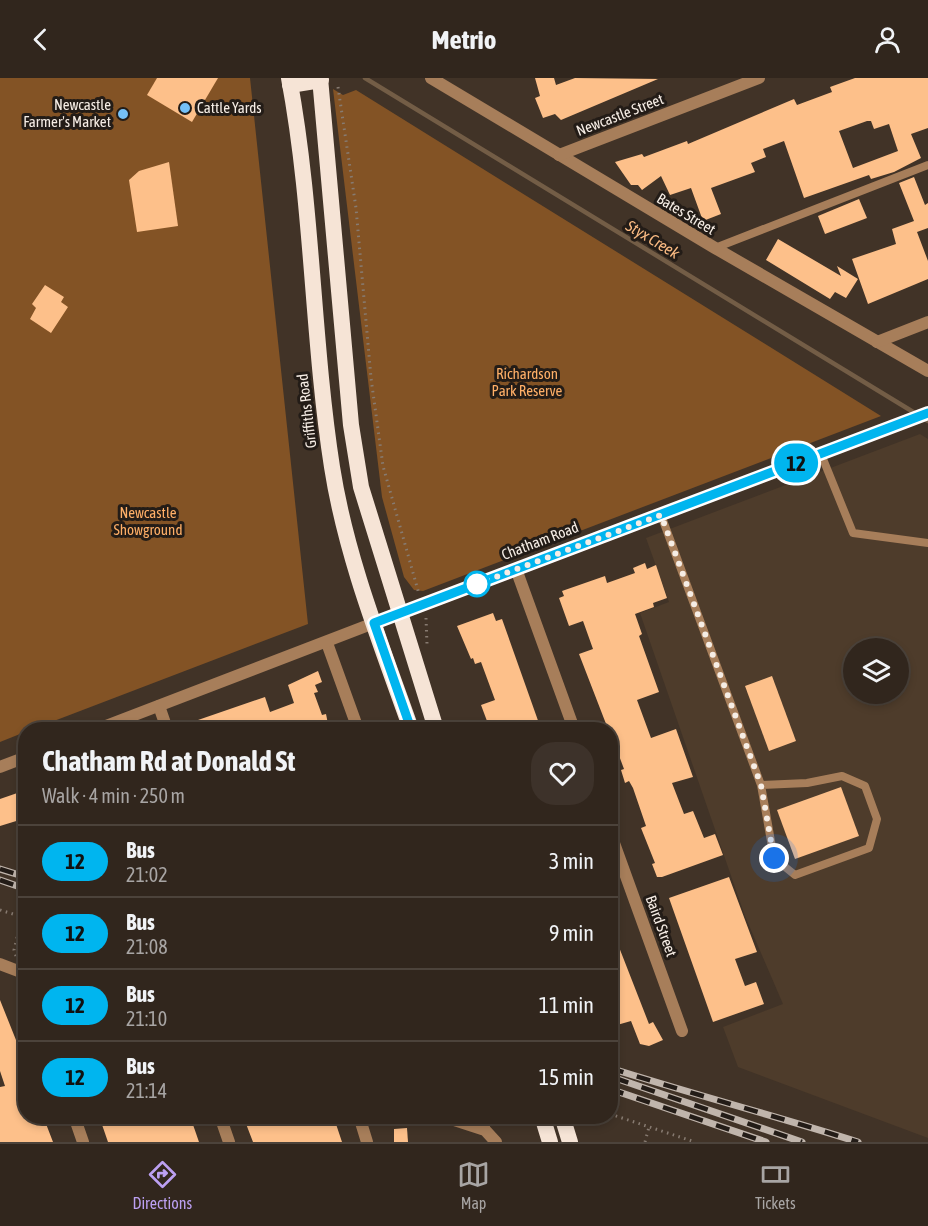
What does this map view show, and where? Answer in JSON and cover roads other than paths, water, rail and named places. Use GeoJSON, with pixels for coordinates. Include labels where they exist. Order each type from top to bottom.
{"type":"FeatureCollection","features":[{"type":"Feature","properties":{"kind":"highway"},"geometry":{"type":"LineString","coordinates":[[289,81],[320,79],[351,425],[361,487],[434,722]]}},
{"type":"Feature","properties":{"kind":"highway","name":"Griffiths Road"},"geometry":{"type":"LineString","coordinates":[[289,81],[307,220],[332,469],[351,555],[409,722]]}},
{"type":"Feature","properties":{"kind":"highway","name":"Chatham Road"},"geometry":{"type":"LineString","coordinates":[[374,623],[399,614]]}},
{"type":"Feature","properties":{"kind":"highway"},"geometry":{"type":"LineString","coordinates":[[544,1124],[550,1142]]}},
{"type":"Feature","properties":{"kind":"street","name":"Bates Street"},"geometry":{"type":"LineString","coordinates":[[431,78],[715,248],[928,371]]}},
{"type":"Feature","properties":{"kind":"street","name":"Newcastle Street"},"geometry":{"type":"LineString","coordinates":[[559,155],[759,78]]}},
{"type":"Feature","properties":{"kind":"street"},"geometry":{"type":"LineString","coordinates":[[877,342],[928,321]]}},
{"type":"Feature","properties":{"kind":"street","name":"Chatham Road"},"geometry":{"type":"LineString","coordinates":[[399,614],[928,413]]}},
{"type":"Feature","properties":{"kind":"street"},"geometry":{"type":"LineString","coordinates":[[516,569],[571,722]]}},
{"type":"Feature","properties":{"kind":"street","name":"Chatham Road"},"geometry":{"type":"LineString","coordinates":[[117,722],[374,623]]}},
{"type":"Feature","properties":{"kind":"street"},"geometry":{"type":"LineString","coordinates":[[327,643],[355,722]]}},
{"type":"Feature","properties":{"kind":"street"},"geometry":{"type":"LineString","coordinates":[[159,706],[165,722]]}},
{"type":"Feature","properties":{"kind":"street"},"geometry":{"type":"LineString","coordinates":[[0,767],[18,760]]}},
{"type":"Feature","properties":{"kind":"street","name":"Baird Street"},"geometry":{"type":"LineString","coordinates":[[618,854],[682,1031]]}},
{"type":"Feature","properties":{"kind":"street"},"geometry":{"type":"LineString","coordinates":[[0,964],[18,974]]}},
{"type":"Feature","properties":{"kind":"street"},"geometry":{"type":"LineString","coordinates":[[77,1124],[83,1142]]}},
{"type":"Feature","properties":{"kind":"street"},"geometry":{"type":"LineString","coordinates":[[223,1124],[229,1142]]}},
{"type":"Feature","properties":{"kind":"street"},"geometry":{"type":"LineString","coordinates":[[361,1124],[367,1142]]}},
{"type":"Feature","properties":{"kind":"street"},"geometry":{"type":"LineString","coordinates":[[467,1124],[485,1130],[496,1142]]}},
{"type":"Feature","properties":{"kind":"lane"},"geometry":{"type":"LineString","coordinates":[[715,248],[928,165]]}},
{"type":"Feature","properties":{"kind":"lane"},"geometry":{"type":"LineString","coordinates":[[821,454],[853,533],[928,543]]}},
{"type":"Feature","properties":{"kind":"lane"},"geometry":{"type":"LineString","coordinates":[[661,515],[761,785],[774,858],[795,875],[869,848],[877,819],[865,786],[842,776],[807,783],[761,785]]}},
{"type":"Feature","properties":{"kind":"lane"},"geometry":{"type":"LineString","coordinates":[[485,1130],[486,1124]]}},
{"type":"Feature","properties":{"kind":"waterway","name":"Styx Creek"},"geometry":{"type":"LineString","coordinates":[[365,78],[928,421]]}},
{"type":"Feature","properties":{"kind":"railway"},"geometry":{"type":"LineString","coordinates":[[0,869],[18,875]]}},
{"type":"Feature","properties":{"kind":"railway"},"geometry":{"type":"LineString","coordinates":[[0,880],[18,886]]}},
{"type":"Feature","properties":{"kind":"railway"},"geometry":{"type":"LineString","coordinates":[[618,1070],[858,1142]]}},
{"type":"Feature","properties":{"kind":"railway"},"geometry":{"type":"LineString","coordinates":[[618,1079],[802,1142]]}},
{"type":"Feature","properties":{"kind":"railway"},"geometry":{"type":"LineString","coordinates":[[618,1092],[766,1142]]}},
{"type":"Feature","properties":{"kind":"place","name":"Cattle Yards"},"geometry":{"type":"Point","coordinates":[185,108]}},
{"type":"Feature","properties":{"kind":"place","name":"Newcastle Farmer's Market"},"geometry":{"type":"Point","coordinates":[123,114]}},
{"type":"Feature","properties":{"kind":"park label","name":"Richardson Park Reserve"},"geometry":{"type":"Point","coordinates":[527,382]}},
{"type":"Feature","properties":{"kind":"park label","name":"Newcastle Showground"},"geometry":{"type":"Point","coordinates":[148,522]}}]}
